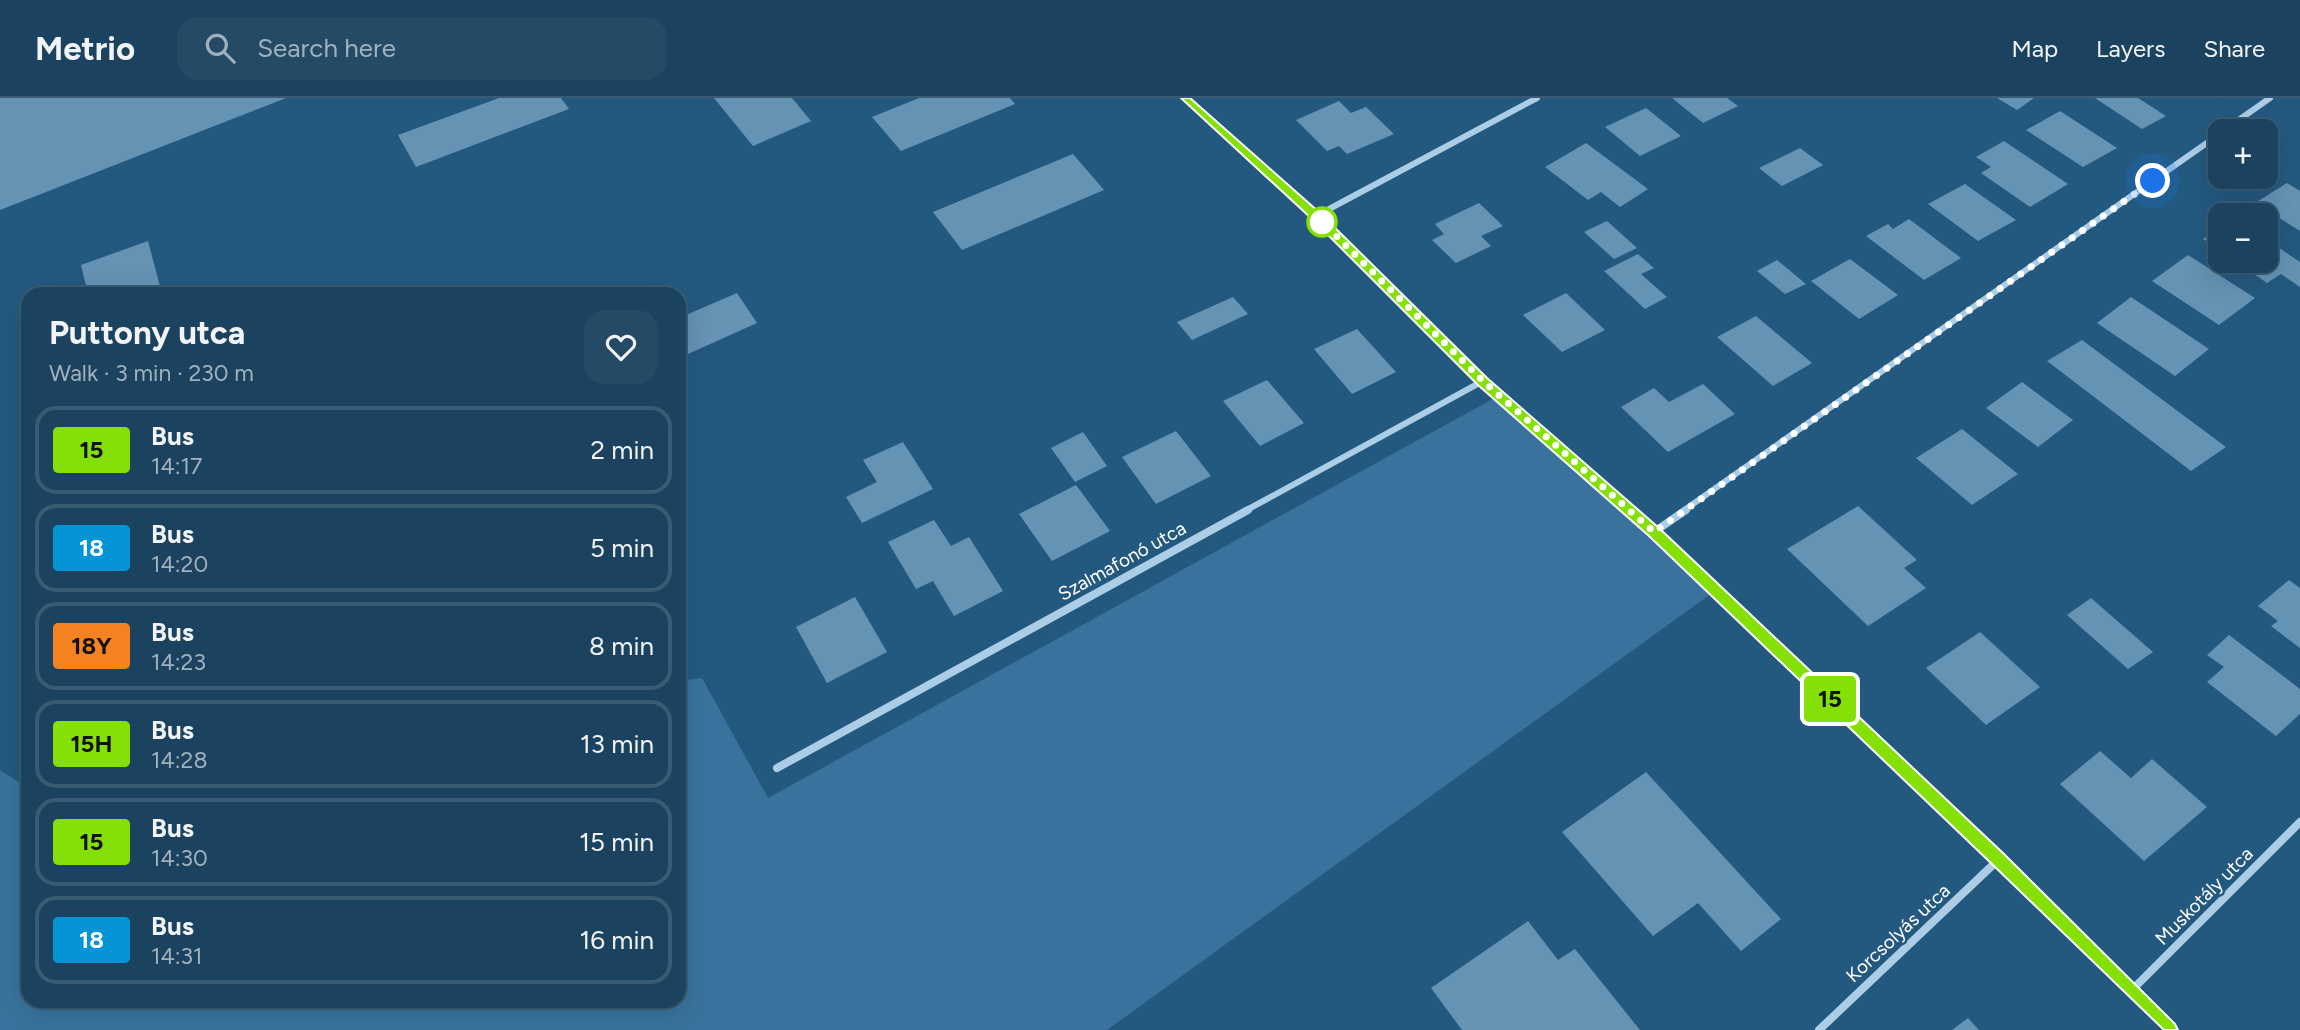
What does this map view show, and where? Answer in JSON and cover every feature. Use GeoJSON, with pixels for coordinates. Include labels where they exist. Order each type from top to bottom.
{"type":"FeatureCollection","features":[{"type":"Feature","properties":{"kind":"street"},"geometry":{"type":"LineString","coordinates":[[1186,98],[1316,216],[1483,381],[1654,532],[1998,860],[2169,1030]]}},
{"type":"Feature","properties":{"kind":"street"},"geometry":{"type":"LineString","coordinates":[[1316,216],[1537,98]]}},
{"type":"Feature","properties":{"kind":"street"},"geometry":{"type":"LineString","coordinates":[[2240,119],[2270,98]]}},
{"type":"Feature","properties":{"kind":"street"},"geometry":{"type":"LineString","coordinates":[[1654,532],[2208,142]]}},
{"type":"Feature","properties":{"kind":"street","name":"Szalmafonó utca"},"geometry":{"type":"LineString","coordinates":[[777,768],[1483,381]]}},
{"type":"Feature","properties":{"kind":"street","name":"Muskotály utca"},"geometry":{"type":"LineString","coordinates":[[2131,991],[2300,822]]}},
{"type":"Feature","properties":{"kind":"street","name":"Korcsolyás utca"},"geometry":{"type":"LineString","coordinates":[[1819,1030],[1998,860]]}},
{"type":"Feature","properties":{"kind":"shaded area"},"geometry":{"type":"Polygon","coordinates":[[[1498,396],[1712,593],[1107,1030],[0,1030],[0,770],[21,784],[21,1008],[686,1008],[686,680],[702,678],[768,798],[1498,396]]]}},
{"type":"Feature","properties":{"kind":"building"},"geometry":{"type":"Polygon","coordinates":[[[0,98],[286,98],[0,210],[0,98]]]}},
{"type":"Feature","properties":{"kind":"building"},"geometry":{"type":"Polygon","coordinates":[[[499,98],[561,98],[569,109],[416,167],[398,135],[499,98]]]}},
{"type":"Feature","properties":{"kind":"building"},"geometry":{"type":"Polygon","coordinates":[[[714,98],[792,98],[811,121],[753,146],[714,98]]]}},
{"type":"Feature","properties":{"kind":"building"},"geometry":{"type":"Polygon","coordinates":[[[919,98],[1010,98],[1015,104],[901,151],[872,117],[919,98]]]}},
{"type":"Feature","properties":{"kind":"building"},"geometry":{"type":"Polygon","coordinates":[[[1672,98],[1727,98],[1738,106],[1703,123],[1672,98]]]}},
{"type":"Feature","properties":{"kind":"building"},"geometry":{"type":"Polygon","coordinates":[[[1997,98],[2034,98],[2017,110],[1997,98]]]}},
{"type":"Feature","properties":{"kind":"building"},"geometry":{"type":"Polygon","coordinates":[[[2095,98],[2138,98],[2166,116],[2142,129],[2095,98]]]}},
{"type":"Feature","properties":{"kind":"building"},"geometry":{"type":"Polygon","coordinates":[[[1339,101],[1351,113],[1366,107],[1394,134],[1347,154],[1339,146],[1327,151],[1296,120],[1339,101]]]}},
{"type":"Feature","properties":{"kind":"building"},"geometry":{"type":"Polygon","coordinates":[[[1646,108],[1681,136],[1640,156],[1605,127],[1646,108]]]}},
{"type":"Feature","properties":{"kind":"building"},"geometry":{"type":"Polygon","coordinates":[[[2060,111],[2117,148],[2083,167],[2026,130],[2060,111]]]}},
{"type":"Feature","properties":{"kind":"building"},"geometry":{"type":"Polygon","coordinates":[[[2004,141],[2068,184],[2030,207],[1981,173],[1991,167],[1976,157],[2004,141]]]}},
{"type":"Feature","properties":{"kind":"building"},"geometry":{"type":"Polygon","coordinates":[[[1586,143],[1648,189],[1620,207],[1601,192],[1588,200],[1545,167],[1586,143]]]}},
{"type":"Feature","properties":{"kind":"building"},"geometry":{"type":"Polygon","coordinates":[[[1800,148],[1823,165],[1782,186],[1759,168],[1800,148]]]}},
{"type":"Feature","properties":{"kind":"building"},"geometry":{"type":"Polygon","coordinates":[[[1073,154],[1104,190],[962,250],[933,212],[1073,154]]]}},
{"type":"Feature","properties":{"kind":"building"},"geometry":{"type":"Polygon","coordinates":[[[2287,183],[2300,191],[2300,231],[2278,217],[2278,203],[2255,203],[2287,183]]]}},
{"type":"Feature","properties":{"kind":"building"},"geometry":{"type":"Polygon","coordinates":[[[1965,184],[2016,220],[1978,241],[1928,204],[1965,184]]]}},
{"type":"Feature","properties":{"kind":"building"},"geometry":{"type":"Polygon","coordinates":[[[1479,203],[1503,226],[1481,236],[1491,246],[1456,263],[1432,240],[1444,234],[1435,224],[1479,203]]]}},
{"type":"Feature","properties":{"kind":"building"},"geometry":{"type":"Polygon","coordinates":[[[1909,219],[1961,258],[1924,280],[1866,236],[1888,224],[1893,229],[1909,219]]]}},
{"type":"Feature","properties":{"kind":"building"},"geometry":{"type":"Polygon","coordinates":[[[1607,221],[1637,248],[1614,259],[1584,232],[1607,221]]]}},
{"type":"Feature","properties":{"kind":"building"},"geometry":{"type":"Polygon","coordinates":[[[148,241],[160,287],[86,287],[81,265],[148,241]]]}},
{"type":"Feature","properties":{"kind":"building"},"geometry":{"type":"Polygon","coordinates":[[[2278,247],[2300,262],[2300,287],[2281,274],[2267,283],[2252,273],[2278,273],[2278,247]]]}},
{"type":"Feature","properties":{"kind":"building"},"geometry":{"type":"Polygon","coordinates":[[[1638,254],[1654,268],[1641,274],[1667,297],[1645,309],[1604,271],[1638,254]]]}},
{"type":"Feature","properties":{"kind":"building"},"geometry":{"type":"Polygon","coordinates":[[[2188,255],[2208,268],[2208,273],[2216,273],[2255,298],[2219,325],[2152,281],[2188,255]]]}},
{"type":"Feature","properties":{"kind":"building"},"geometry":{"type":"Polygon","coordinates":[[[1850,259],[1898,295],[1859,319],[1811,281],[1850,259]]]}},
{"type":"Feature","properties":{"kind":"building"},"geometry":{"type":"Polygon","coordinates":[[[1777,260],[1806,284],[1785,294],[1757,271],[1777,260]]]}},
{"type":"Feature","properties":{"kind":"building"},"geometry":{"type":"Polygon","coordinates":[[[737,293],[757,323],[686,355],[686,315],[737,293]]]}},
{"type":"Feature","properties":{"kind":"building"},"geometry":{"type":"Polygon","coordinates":[[[1566,293],[1605,330],[1562,352],[1523,315],[1566,293]]]}},
{"type":"Feature","properties":{"kind":"building"},"geometry":{"type":"Polygon","coordinates":[[[1233,297],[1248,314],[1192,340],[1177,322],[1233,297]]]}},
{"type":"Feature","properties":{"kind":"building"},"geometry":{"type":"Polygon","coordinates":[[[2131,297],[2209,349],[2175,376],[2097,323],[2131,297]]]}},
{"type":"Feature","properties":{"kind":"building"},"geometry":{"type":"Polygon","coordinates":[[[1756,316],[1812,363],[1773,386],[1717,337],[1756,316]]]}},
{"type":"Feature","properties":{"kind":"building"},"geometry":{"type":"Polygon","coordinates":[[[1357,329],[1396,372],[1352,394],[1314,349],[1357,329]]]}},
{"type":"Feature","properties":{"kind":"building"},"geometry":{"type":"Polygon","coordinates":[[[2082,340],[2226,447],[2191,471],[2047,361],[2082,340]]]}},
{"type":"Feature","properties":{"kind":"building"},"geometry":{"type":"Polygon","coordinates":[[[1267,380],[1304,423],[1260,446],[1223,401],[1267,380]]]}},
{"type":"Feature","properties":{"kind":"building"},"geometry":{"type":"Polygon","coordinates":[[[2022,382],[2073,420],[2038,447],[1986,408],[2022,382]]]}},
{"type":"Feature","properties":{"kind":"building"},"geometry":{"type":"Polygon","coordinates":[[[1703,384],[1735,414],[1668,452],[1621,407],[1654,388],[1669,402],[1703,384]]]}},
{"type":"Feature","properties":{"kind":"building"},"geometry":{"type":"Polygon","coordinates":[[[1962,429],[2018,474],[1972,505],[1916,458],[1962,429]]]}},
{"type":"Feature","properties":{"kind":"building"},"geometry":{"type":"Polygon","coordinates":[[[1176,431],[1211,476],[1156,504],[1122,457],[1176,431]]]}},
{"type":"Feature","properties":{"kind":"building"},"geometry":{"type":"Polygon","coordinates":[[[1083,432],[1107,466],[1075,482],[1051,448],[1083,432]]]}},
{"type":"Feature","properties":{"kind":"building"},"geometry":{"type":"Polygon","coordinates":[[[903,442],[933,489],[862,523],[846,497],[877,482],[863,460],[903,442]]]}},
{"type":"Feature","properties":{"kind":"building"},"geometry":{"type":"Polygon","coordinates":[[[1076,485],[1110,531],[1052,561],[1019,514],[1076,485]]]}},
{"type":"Feature","properties":{"kind":"building"},"geometry":{"type":"Polygon","coordinates":[[[1858,506],[1917,560],[1904,568],[1926,588],[1868,626],[1787,549],[1858,506]]]}},
{"type":"Feature","properties":{"kind":"building"},"geometry":{"type":"Polygon","coordinates":[[[934,520],[951,546],[969,537],[1003,591],[954,616],[933,581],[916,589],[888,542],[934,520]]]}},
{"type":"Feature","properties":{"kind":"building"},"geometry":{"type":"Polygon","coordinates":[[[2289,580],[2300,588],[2300,648],[2271,626],[2278,621],[2258,606],[2289,580]]]}},
{"type":"Feature","properties":{"kind":"building"},"geometry":{"type":"Polygon","coordinates":[[[855,597],[887,652],[827,683],[796,627],[855,597]]]}},
{"type":"Feature","properties":{"kind":"building"},"geometry":{"type":"Polygon","coordinates":[[[2091,598],[2153,652],[2128,669],[2067,615],[2091,598]]]}},
{"type":"Feature","properties":{"kind":"building"},"geometry":{"type":"Polygon","coordinates":[[[1980,632],[2040,687],[1986,725],[1926,668],[1980,632]]]}},
{"type":"Feature","properties":{"kind":"building"},"geometry":{"type":"Polygon","coordinates":[[[2229,635],[2300,689],[2300,714],[2276,736],[2207,682],[2224,667],[2207,655],[2229,635]]]}},
{"type":"Feature","properties":{"kind":"building"},"geometry":{"type":"Polygon","coordinates":[[[2100,751],[2131,778],[2152,759],[2207,807],[2144,861],[2060,784],[2100,751]]]}},
{"type":"Feature","properties":{"kind":"building"},"geometry":{"type":"Polygon","coordinates":[[[1646,772],[1781,919],[1741,951],[1698,903],[1653,936],[1562,832],[1646,772]]]}},
{"type":"Feature","properties":{"kind":"building"},"geometry":{"type":"Polygon","coordinates":[[[1528,921],[1558,960],[1575,949],[1640,1030],[1462,1030],[1431,988],[1528,921]]]}},
{"type":"Feature","properties":{"kind":"building"},"geometry":{"type":"Polygon","coordinates":[[[1968,1018],[1979,1030],[1952,1030],[1968,1018]]]}},
{"type":"Feature","properties":{"kind":"bus line","name":"15"},"geometry":{"type":"LineString","coordinates":[[1186,98],[1316,216],[1483,381],[1654,532],[1998,860],[2170,1030]]}},
{"type":"Feature","properties":{"kind":"route"},"geometry":{"type":"LineString","coordinates":[[1322,222],[1316,216],[1483,381],[1654,532],[2153,181]]}}]}
